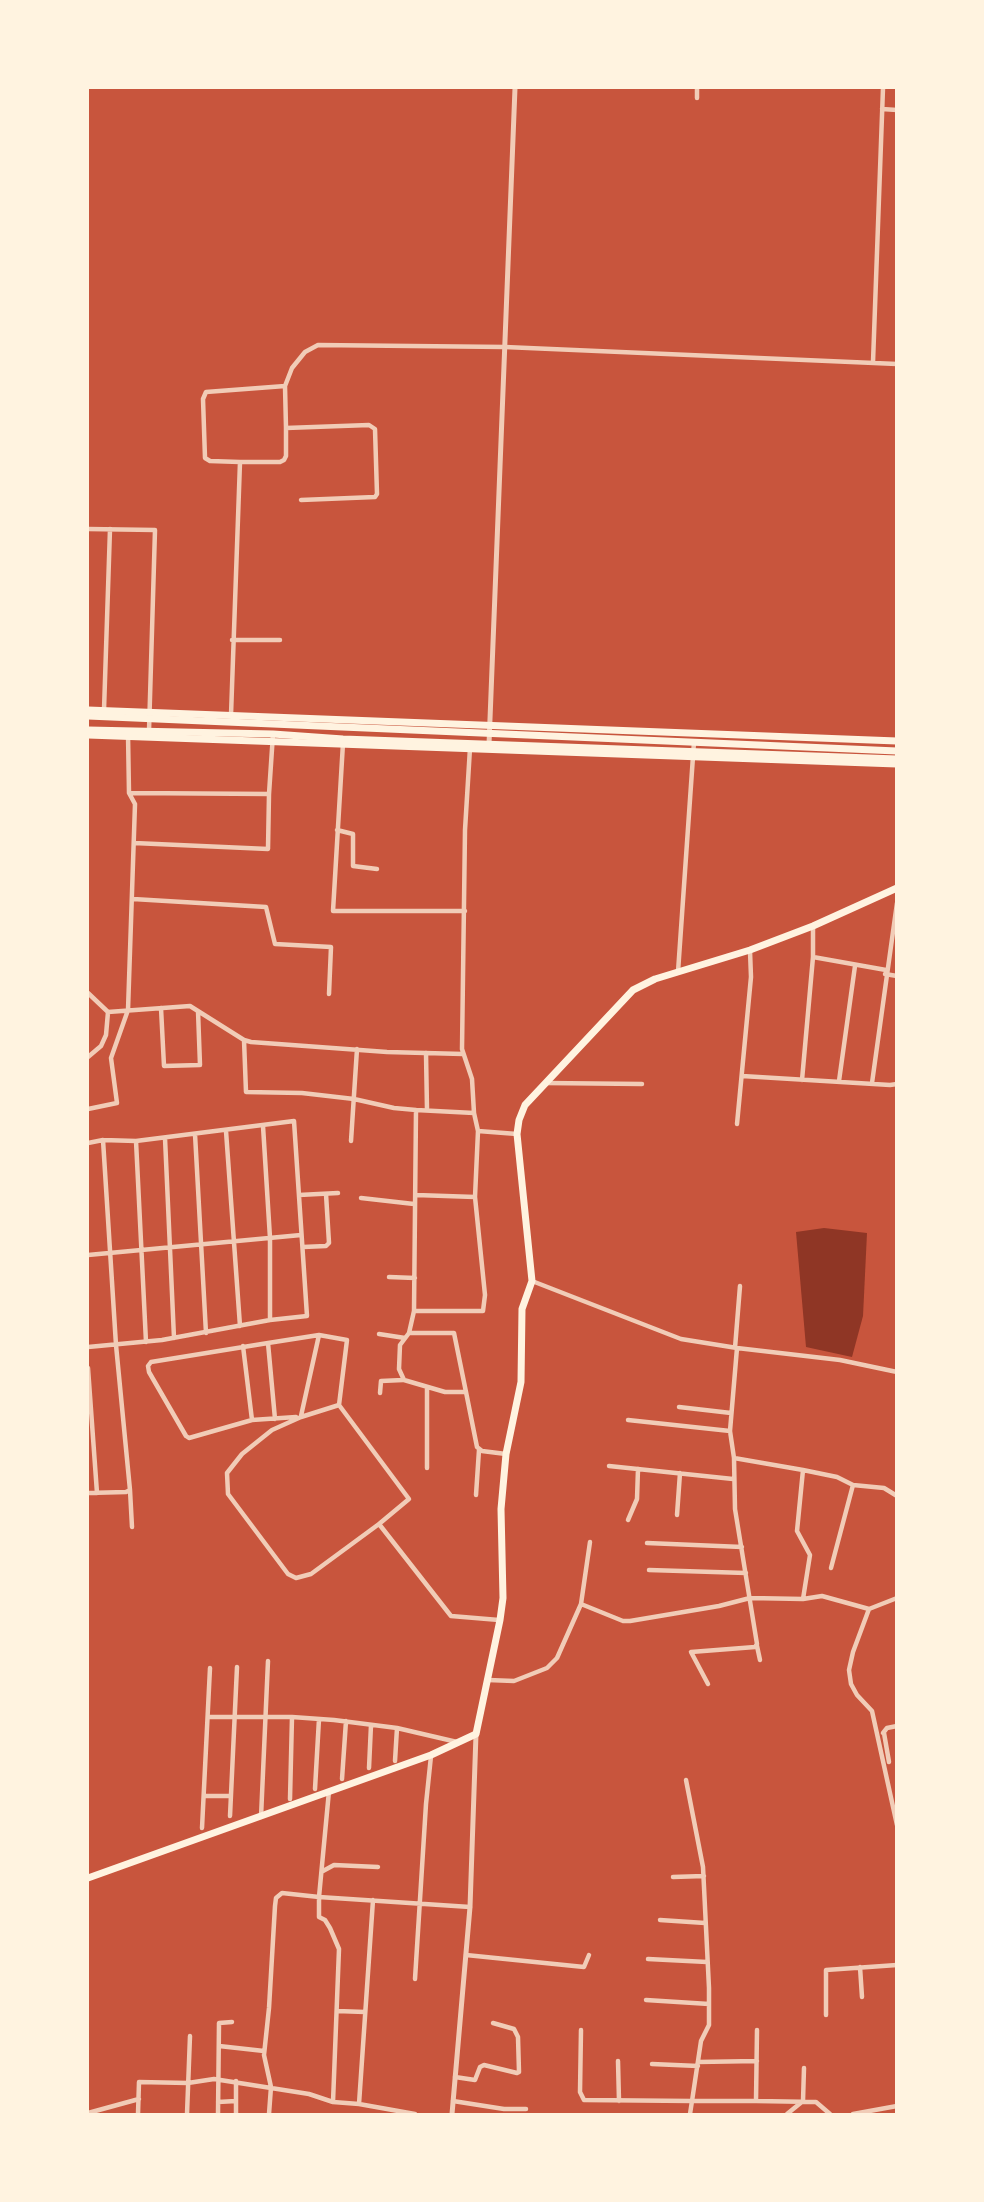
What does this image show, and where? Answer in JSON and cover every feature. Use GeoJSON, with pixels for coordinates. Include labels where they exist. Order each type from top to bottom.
{"type":"FeatureCollection","features":[{"type":"Feature","properties":{"kind":"main road"},"geometry":{"type":"LineString","coordinates":[[88,710],[897,741]]}},
{"type":"Feature","properties":{"kind":"main road"},"geometry":{"type":"LineString","coordinates":[[88,716],[897,751]]}},
{"type":"Feature","properties":{"kind":"main road"},"geometry":{"type":"LineString","coordinates":[[88,732],[128,730],[273,734],[897,762]]}},
{"type":"Feature","properties":{"kind":"main road"},"geometry":{"type":"LineString","coordinates":[[88,732],[897,762]]}},
{"type":"Feature","properties":{"kind":"main road"},"geometry":{"type":"LineString","coordinates":[[88,1878],[261,1818],[431,1755],[477,1734],[503,1598],[501,1509],[506,1454],[521,1382],[522,1309],[532,1281],[517,1134],[525,1105],[633,990],[655,979],[750,950],[813,926],[897,888]]}},
{"type":"Feature","properties":{"kind":"street"},"geometry":{"type":"LineString","coordinates":[[489,744],[515,88]]}},
{"type":"Feature","properties":{"kind":"street"},"geometry":{"type":"LineString","coordinates":[[696,98],[697,88]]}},
{"type":"Feature","properties":{"kind":"street"},"geometry":{"type":"LineString","coordinates":[[873,362],[883,88]]}},
{"type":"Feature","properties":{"kind":"street"},"geometry":{"type":"LineString","coordinates":[[882,109],[897,110]]}},
{"type":"Feature","properties":{"kind":"street"},"geometry":{"type":"LineString","coordinates":[[285,386],[206,392],[203,399],[205,458],[210,461],[240,462],[284,460],[285,386],[292,368],[305,352],[318,345],[505,347],[897,364]]}},
{"type":"Feature","properties":{"kind":"street"},"geometry":{"type":"LineString","coordinates":[[286,428],[369,425],[375,429],[375,497],[302,500]]}},
{"type":"Feature","properties":{"kind":"street"},"geometry":{"type":"LineString","coordinates":[[231,723],[240,462]]}},
{"type":"Feature","properties":{"kind":"street"},"geometry":{"type":"LineString","coordinates":[[88,529],[155,530],[149,731]]}},
{"type":"Feature","properties":{"kind":"street"},"geometry":{"type":"LineString","coordinates":[[103,716],[110,529]]}},
{"type":"Feature","properties":{"kind":"street"},"geometry":{"type":"LineString","coordinates":[[232,640],[280,640]]}},
{"type":"Feature","properties":{"kind":"street"},"geometry":{"type":"LineString","coordinates":[[88,1109],[117,1103],[111,1058],[128,1010],[135,804],[129,793],[128,730]]}},
{"type":"Feature","properties":{"kind":"street"},"geometry":{"type":"LineString","coordinates":[[134,843],[268,849],[273,734]]}},
{"type":"Feature","properties":{"kind":"street"},"geometry":{"type":"LineString","coordinates":[[343,739],[333,911],[466,911]]}},
{"type":"Feature","properties":{"kind":"street"},"geometry":{"type":"LineString","coordinates":[[678,972],[694,741]]}},
{"type":"Feature","properties":{"kind":"street"},"geometry":{"type":"LineString","coordinates":[[414,1311],[483,1311],[485,1295],[475,1196],[478,1131],[472,1079],[463,1054],[465,830],[470,744]]}},
{"type":"Feature","properties":{"kind":"street"},"geometry":{"type":"LineString","coordinates":[[129,793],[269,794]]}},
{"type":"Feature","properties":{"kind":"street"},"geometry":{"type":"LineString","coordinates":[[337,830],[353,834],[353,866],[377,869]]}},
{"type":"Feature","properties":{"kind":"street"},"geometry":{"type":"LineString","coordinates":[[133,899],[266,906],[275,944],[331,947],[329,994]]}},
{"type":"Feature","properties":{"kind":"street"},"geometry":{"type":"LineString","coordinates":[[872,1083],[897,903]]}},
{"type":"Feature","properties":{"kind":"street"},"geometry":{"type":"LineString","coordinates":[[802,1080],[813,957],[813,926]]}},
{"type":"Feature","properties":{"kind":"street"},"geometry":{"type":"LineString","coordinates":[[737,1124],[751,977],[750,950]]}},
{"type":"Feature","properties":{"kind":"street"},"geometry":{"type":"LineString","coordinates":[[813,957],[897,976]]}},
{"type":"Feature","properties":{"kind":"street"},"geometry":{"type":"LineString","coordinates":[[839,1081],[855,966]]}},
{"type":"Feature","properties":{"kind":"street"},"geometry":{"type":"LineString","coordinates":[[88,993],[108,1012],[190,1006],[244,1040],[463,1054]]}},
{"type":"Feature","properties":{"kind":"street"},"geometry":{"type":"LineString","coordinates":[[161,1008],[164,1066],[200,1065],[198,1011]]}},
{"type":"Feature","properties":{"kind":"street"},"geometry":{"type":"LineString","coordinates":[[88,1057],[101,1046],[106,1035],[108,1012]]}},
{"type":"Feature","properties":{"kind":"street"},"geometry":{"type":"LineString","coordinates":[[244,1040],[246,1092],[302,1093],[354,1099],[394,1108],[474,1113]]}},
{"type":"Feature","properties":{"kind":"street"},"geometry":{"type":"LineString","coordinates":[[351,1141],[357,1049]]}},
{"type":"Feature","properties":{"kind":"street"},"geometry":{"type":"LineString","coordinates":[[426,1053],[428,1110]]}},
{"type":"Feature","properties":{"kind":"street"},"geometry":{"type":"LineString","coordinates":[[741,1076],[897,1084]]}},
{"type":"Feature","properties":{"kind":"street"},"geometry":{"type":"LineString","coordinates":[[544,1083],[642,1084]]}},
{"type":"Feature","properties":{"kind":"street"},"geometry":{"type":"LineString","coordinates":[[404,1380],[400,1369],[400,1345],[407,1336],[414,1311],[416,1110]]}},
{"type":"Feature","properties":{"kind":"street"},"geometry":{"type":"LineString","coordinates":[[88,1143],[165,1138],[294,1121],[307,1316],[146,1342],[88,1347]]}},
{"type":"Feature","properties":{"kind":"street"},"geometry":{"type":"LineString","coordinates":[[263,1126],[270,1238],[270,1320]]}},
{"type":"Feature","properties":{"kind":"street"},"geometry":{"type":"LineString","coordinates":[[226,1130],[240,1326]]}},
{"type":"Feature","properties":{"kind":"street"},"geometry":{"type":"LineString","coordinates":[[478,1131],[517,1134]]}},
{"type":"Feature","properties":{"kind":"street"},"geometry":{"type":"LineString","coordinates":[[195,1134],[206,1333]]}},
{"type":"Feature","properties":{"kind":"street"},"geometry":{"type":"LineString","coordinates":[[165,1138],[174,1338]]}},
{"type":"Feature","properties":{"kind":"street"},"geometry":{"type":"LineString","coordinates":[[103,1140],[116,1345],[132,1527]]}},
{"type":"Feature","properties":{"kind":"street"},"geometry":{"type":"LineString","coordinates":[[136,1141],[146,1342]]}},
{"type":"Feature","properties":{"kind":"street"},"geometry":{"type":"LineString","coordinates":[[299,1195],[338,1193]]}},
{"type":"Feature","properties":{"kind":"street"},"geometry":{"type":"LineString","coordinates":[[303,1247],[326,1246],[329,1243],[326,1194]]}},
{"type":"Feature","properties":{"kind":"street"},"geometry":{"type":"LineString","coordinates":[[416,1195],[475,1196]]}},
{"type":"Feature","properties":{"kind":"street"},"geometry":{"type":"LineString","coordinates":[[361,1198],[414,1204]]}},
{"type":"Feature","properties":{"kind":"street"},"geometry":{"type":"LineString","coordinates":[[88,1255],[301,1235]]}},
{"type":"Feature","properties":{"kind":"street"},"geometry":{"type":"LineString","coordinates":[[389,1277],[415,1278]]}},
{"type":"Feature","properties":{"kind":"street"},"geometry":{"type":"LineString","coordinates":[[532,1281],[681,1339],[840,1360],[897,1372]]}},
{"type":"Feature","properties":{"kind":"street"},"geometry":{"type":"LineString","coordinates":[[740,1286],[730,1432],[741,1546],[760,1660]]}},
{"type":"Feature","properties":{"kind":"street"},"geometry":{"type":"LineString","coordinates":[[379,1334],[407,1336],[454,1333],[473,1432],[479,1450],[476,1495]]}},
{"type":"Feature","properties":{"kind":"street"},"geometry":{"type":"LineString","coordinates":[[301,1417],[319,1335]]}},
{"type":"Feature","properties":{"kind":"street"},"geometry":{"type":"LineString","coordinates":[[301,1417],[252,1420],[189,1438],[149,1372],[148,1366],[152,1362],[319,1335],[347,1340],[339,1405],[409,1499],[311,1574],[296,1578],[288,1574],[228,1494],[227,1473],[242,1454],[272,1430],[339,1405]]}},
{"type":"Feature","properties":{"kind":"street"},"geometry":{"type":"LineString","coordinates":[[268,1343],[275,1419]]}},
{"type":"Feature","properties":{"kind":"street"},"geometry":{"type":"LineString","coordinates":[[243,1346],[252,1420]]}},
{"type":"Feature","properties":{"kind":"street"},"geometry":{"type":"LineString","coordinates":[[88,1368],[97,1493]]}},
{"type":"Feature","properties":{"kind":"street"},"geometry":{"type":"LineString","coordinates":[[380,1393],[381,1381],[404,1380],[445,1392],[466,1392]]}},
{"type":"Feature","properties":{"kind":"street"},"geometry":{"type":"LineString","coordinates":[[426,1388],[427,1468]]}},
{"type":"Feature","properties":{"kind":"street"},"geometry":{"type":"LineString","coordinates":[[679,1407],[731,1413]]}},
{"type":"Feature","properties":{"kind":"street"},"geometry":{"type":"LineString","coordinates":[[628,1420],[730,1432]]}},
{"type":"Feature","properties":{"kind":"street"},"geometry":{"type":"LineString","coordinates":[[479,1450],[506,1454]]}},
{"type":"Feature","properties":{"kind":"street"},"geometry":{"type":"LineString","coordinates":[[734,1458],[837,1477],[853,1485],[884,1488],[897,1496]]}},
{"type":"Feature","properties":{"kind":"street"},"geometry":{"type":"LineString","coordinates":[[609,1466],[733,1479]]}},
{"type":"Feature","properties":{"kind":"street"},"geometry":{"type":"LineString","coordinates":[[628,1520],[637,1499],[638,1469]]}},
{"type":"Feature","properties":{"kind":"street"},"geometry":{"type":"LineString","coordinates":[[803,1470],[797,1531],[810,1555],[803,1599]]}},
{"type":"Feature","properties":{"kind":"street"},"geometry":{"type":"LineString","coordinates":[[677,1515],[680,1473]]}},
{"type":"Feature","properties":{"kind":"street"},"geometry":{"type":"LineString","coordinates":[[831,1567],[853,1485]]}},
{"type":"Feature","properties":{"kind":"street"},"geometry":{"type":"LineString","coordinates":[[88,1493],[130,1490]]}},
{"type":"Feature","properties":{"kind":"street"},"geometry":{"type":"LineString","coordinates":[[379,1524],[451,1616],[500,1620]]}},
{"type":"Feature","properties":{"kind":"street"},"geometry":{"type":"LineString","coordinates":[[488,1680],[514,1681],[552,1664],[557,1658],[581,1604],[590,1542]]}},
{"type":"Feature","properties":{"kind":"street"},"geometry":{"type":"LineString","coordinates":[[646,1543],[741,1546]]}},
{"type":"Feature","properties":{"kind":"street"},"geometry":{"type":"LineString","coordinates":[[649,1570],[746,1573]]}},
{"type":"Feature","properties":{"kind":"street"},"geometry":{"type":"LineString","coordinates":[[581,1604],[623,1621],[631,1621],[750,1598],[803,1599],[822,1596],[869,1609],[897,1598]]}},
{"type":"Feature","properties":{"kind":"street"},"geometry":{"type":"LineString","coordinates":[[869,1609],[849,1670],[856,1695],[872,1711],[897,1825]]}},
{"type":"Feature","properties":{"kind":"street"},"geometry":{"type":"LineString","coordinates":[[708,1684],[691,1652],[757,1646]]}},
{"type":"Feature","properties":{"kind":"street"},"geometry":{"type":"LineString","coordinates":[[261,1818],[268,1661]]}},
{"type":"Feature","properties":{"kind":"street"},"geometry":{"type":"LineString","coordinates":[[230,1816],[237,1667]]}},
{"type":"Feature","properties":{"kind":"street"},"geometry":{"type":"LineString","coordinates":[[202,1828],[210,1668]]}},
{"type":"Feature","properties":{"kind":"street"},"geometry":{"type":"LineString","coordinates":[[208,1717],[264,1716],[346,1721],[397,1728],[459,1742]]}},
{"type":"Feature","properties":{"kind":"street"},"geometry":{"type":"LineString","coordinates":[[290,1799],[292,1717]]}},
{"type":"Feature","properties":{"kind":"street"},"geometry":{"type":"LineString","coordinates":[[315,1789],[319,1719]]}},
{"type":"Feature","properties":{"kind":"street"},"geometry":{"type":"LineString","coordinates":[[342,1779],[346,1721]]}},
{"type":"Feature","properties":{"kind":"street"},"geometry":{"type":"LineString","coordinates":[[369,1768],[371,1725]]}},
{"type":"Feature","properties":{"kind":"street"},"geometry":{"type":"LineString","coordinates":[[877,1734],[897,1726]]}},
{"type":"Feature","properties":{"kind":"street"},"geometry":{"type":"LineString","coordinates":[[395,1761],[397,1728]]}},
{"type":"Feature","properties":{"kind":"street"},"geometry":{"type":"LineString","coordinates":[[884,1732],[890,1762]]}},
{"type":"Feature","properties":{"kind":"street"},"geometry":{"type":"LineString","coordinates":[[452,2115],[470,1907],[477,1734]]}},
{"type":"Feature","properties":{"kind":"street"},"geometry":{"type":"LineString","coordinates":[[415,1979],[431,1755]]}},
{"type":"Feature","properties":{"kind":"street"},"geometry":{"type":"LineString","coordinates":[[882,1761],[897,1764]]}},
{"type":"Feature","properties":{"kind":"street"},"geometry":{"type":"LineString","coordinates":[[686,1780],[704,1876],[709,2004],[709,2025],[701,2041],[690,2115]]}},
{"type":"Feature","properties":{"kind":"street"},"geometry":{"type":"LineString","coordinates":[[329,1791],[319,1917],[325,1920],[340,1949],[333,2102]]}},
{"type":"Feature","properties":{"kind":"street"},"geometry":{"type":"LineString","coordinates":[[204,1796],[230,1796]]}},
{"type":"Feature","properties":{"kind":"street"},"geometry":{"type":"LineString","coordinates":[[322,1871],[334,1865],[378,1867]]}},
{"type":"Feature","properties":{"kind":"street"},"geometry":{"type":"LineString","coordinates":[[673,1877],[704,1876]]}},
{"type":"Feature","properties":{"kind":"street"},"geometry":{"type":"LineString","coordinates":[[269,2115],[271,2088],[264,2064],[264,2051],[276,1898],[282,1893],[470,1907]]}},
{"type":"Feature","properties":{"kind":"street"},"geometry":{"type":"LineString","coordinates":[[359,2104],[373,1900]]}},
{"type":"Feature","properties":{"kind":"street"},"geometry":{"type":"LineString","coordinates":[[660,1920],[705,1923]]}},
{"type":"Feature","properties":{"kind":"street"},"geometry":{"type":"LineString","coordinates":[[466,1955],[584,1967],[589,1955]]}},
{"type":"Feature","properties":{"kind":"street"},"geometry":{"type":"LineString","coordinates":[[648,1959],[707,1962]]}},
{"type":"Feature","properties":{"kind":"street"},"geometry":{"type":"LineString","coordinates":[[826,2015],[826,1970],[897,1965]]}},
{"type":"Feature","properties":{"kind":"street"},"geometry":{"type":"LineString","coordinates":[[860,1967],[862,1997]]}},
{"type":"Feature","properties":{"kind":"street"},"geometry":{"type":"LineString","coordinates":[[646,2000],[709,2004]]}},
{"type":"Feature","properties":{"kind":"street"},"geometry":{"type":"LineString","coordinates":[[337,2011],[365,2012]]}},
{"type":"Feature","properties":{"kind":"street"},"geometry":{"type":"LineString","coordinates":[[218,2115],[219,2023],[232,2022]]}},
{"type":"Feature","properties":{"kind":"street"},"geometry":{"type":"LineString","coordinates":[[455,2077],[475,2080],[480,2067],[484,2065],[519,2072],[518,2037],[514,2029],[493,2023]]}},
{"type":"Feature","properties":{"kind":"street"},"geometry":{"type":"LineString","coordinates":[[581,2030],[581,2097],[588,2100],[803,2101],[816,2102],[830,2115]]}},
{"type":"Feature","properties":{"kind":"street"},"geometry":{"type":"LineString","coordinates":[[757,2030],[757,2101]]}},
{"type":"Feature","properties":{"kind":"street"},"geometry":{"type":"LineString","coordinates":[[187,2115],[190,2036]]}},
{"type":"Feature","properties":{"kind":"street"},"geometry":{"type":"LineString","coordinates":[[219,2046],[264,2051]]}},
{"type":"Feature","properties":{"kind":"street"},"geometry":{"type":"LineString","coordinates":[[652,2064],[757,2060]]}},
{"type":"Feature","properties":{"kind":"street"},"geometry":{"type":"LineString","coordinates":[[618,2061],[619,2101]]}},
{"type":"Feature","properties":{"kind":"street"},"geometry":{"type":"LineString","coordinates":[[787,2115],[803,2101],[804,2068]]}},
{"type":"Feature","properties":{"kind":"street"},"geometry":{"type":"LineString","coordinates":[[138,2115],[139,2082],[217,2079],[415,2115]]}},
{"type":"Feature","properties":{"kind":"street"},"geometry":{"type":"LineString","coordinates":[[236,2081],[236,2115]]}},
{"type":"Feature","properties":{"kind":"street"},"geometry":{"type":"LineString","coordinates":[[88,2113],[139,2098]]}},
{"type":"Feature","properties":{"kind":"street"},"geometry":{"type":"LineString","coordinates":[[218,2102],[236,2101]]}},
{"type":"Feature","properties":{"kind":"street"},"geometry":{"type":"LineString","coordinates":[[453,2101],[504,2109],[526,2109]]}},
{"type":"Feature","properties":{"kind":"street"},"geometry":{"type":"LineString","coordinates":[[853,2115],[897,2106]]}},
{"type":"Feature","properties":{"kind":"shaded area"},"geometry":{"type":"Polygon","coordinates":[[[824,1228],[867,1233],[863,1316],[852,1357],[806,1347],[796,1232],[824,1228]]]}}]}
